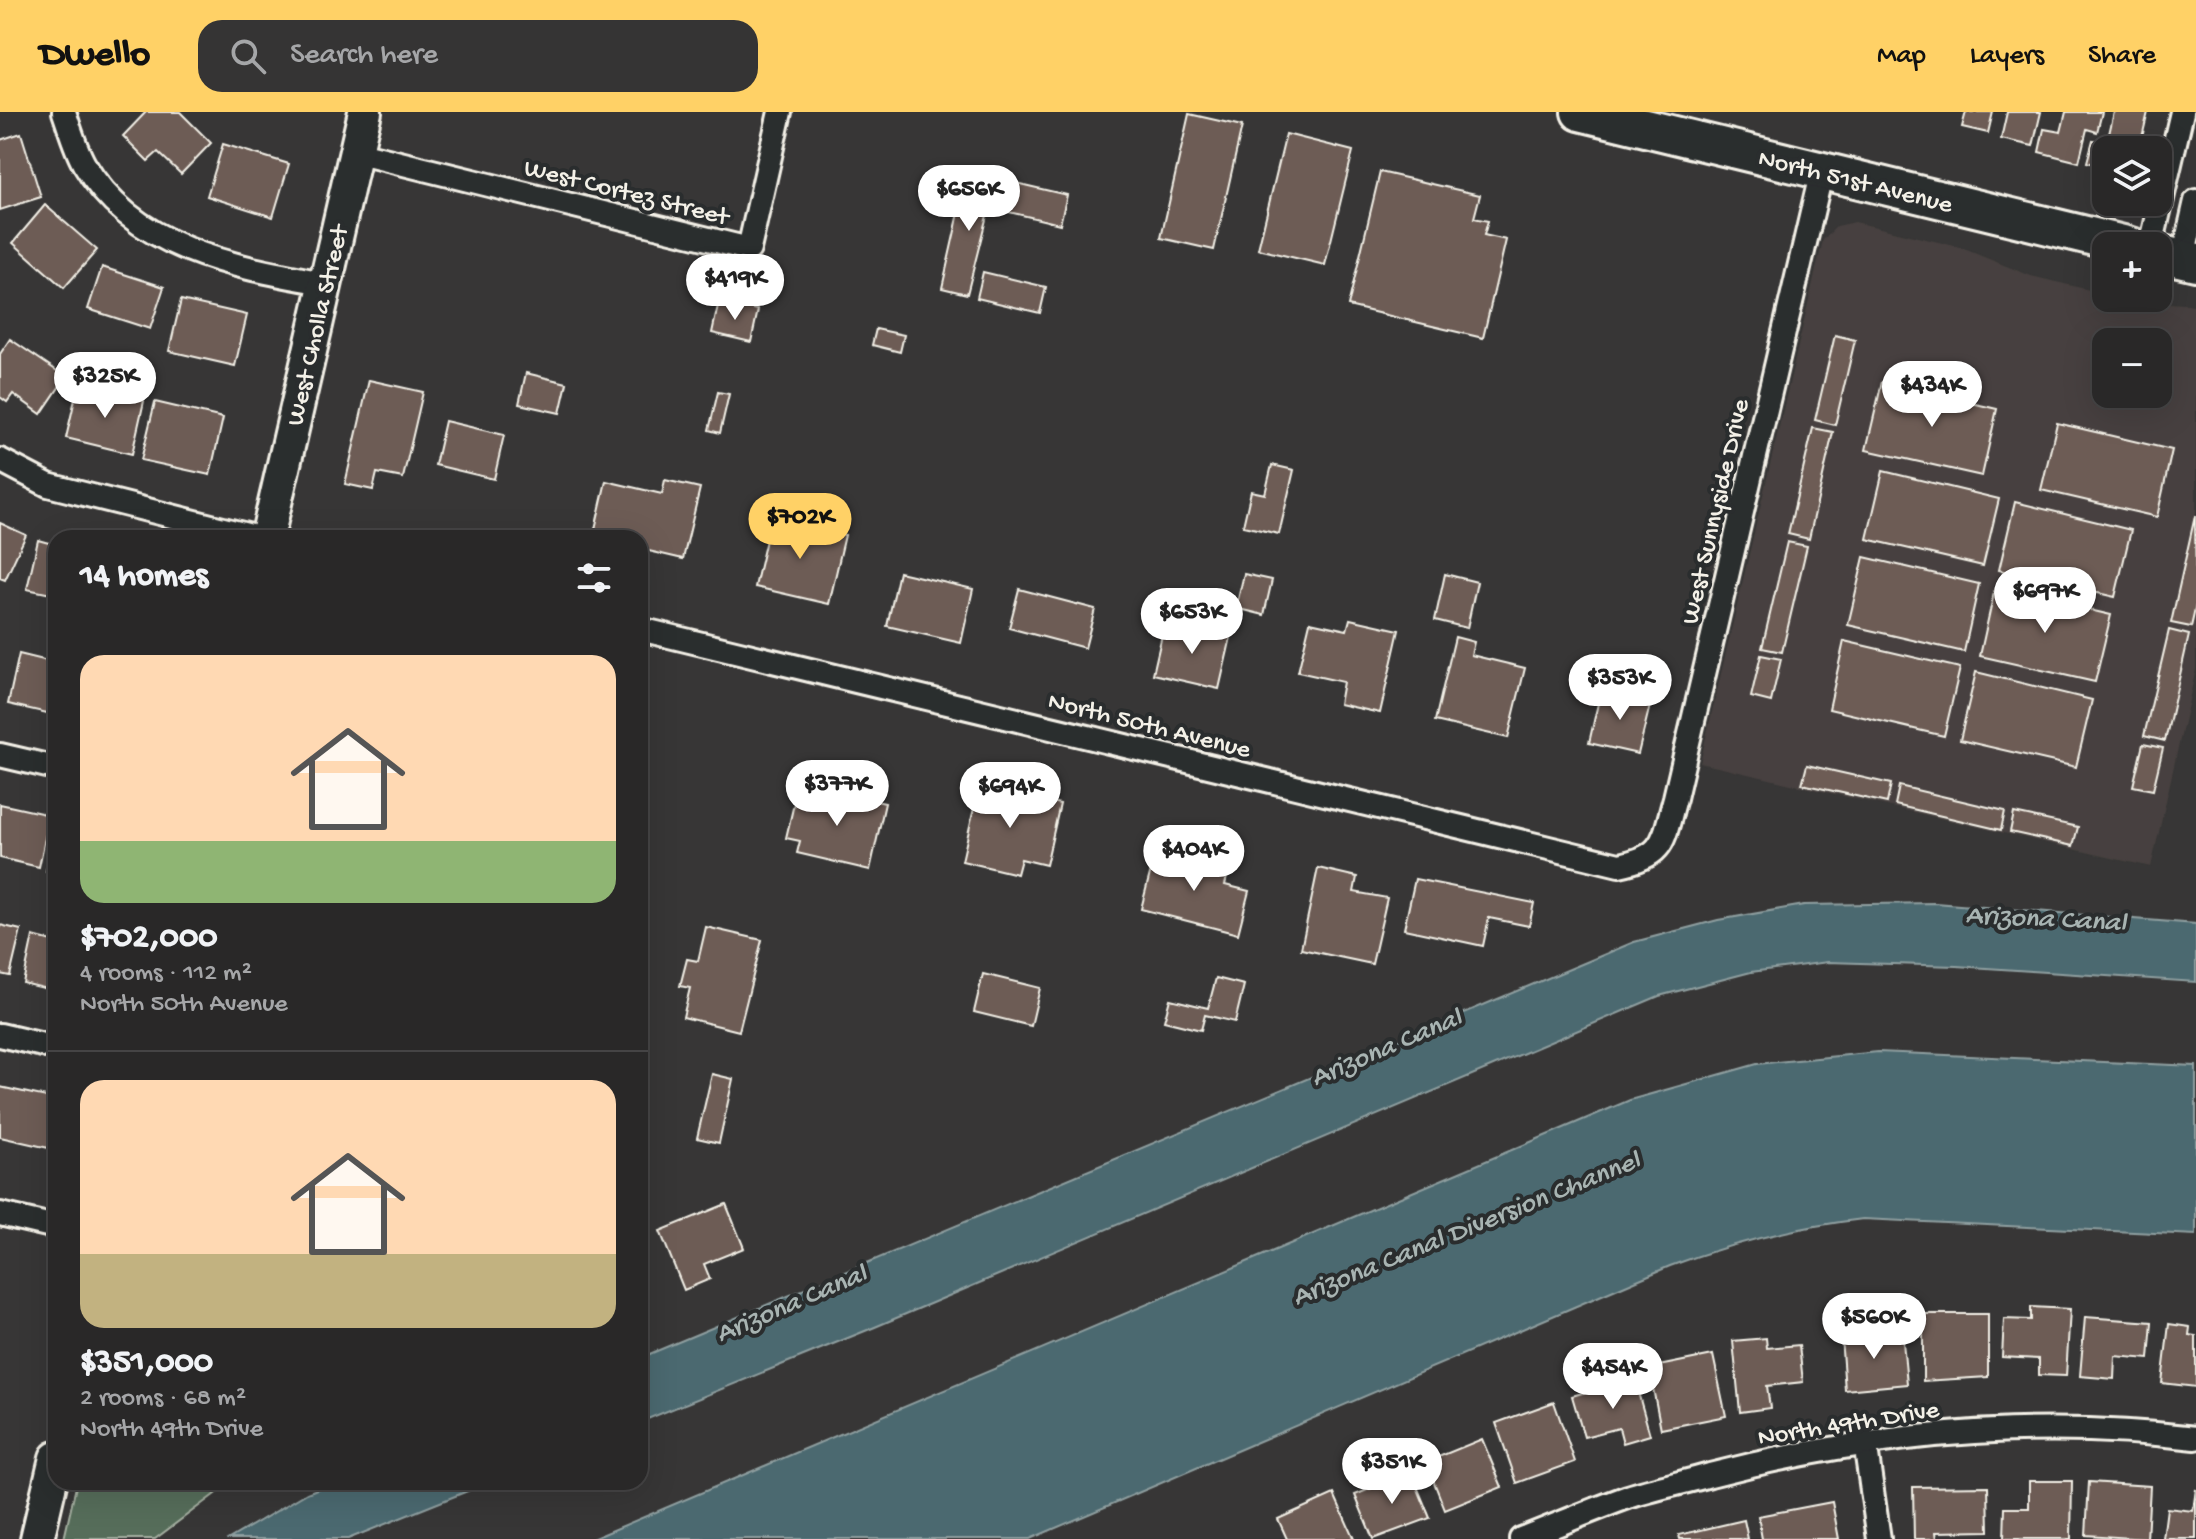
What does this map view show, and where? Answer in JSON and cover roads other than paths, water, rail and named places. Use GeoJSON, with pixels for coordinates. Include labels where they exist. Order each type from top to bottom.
{"type":"FeatureCollection","features":[{"type":"Feature","properties":{"kind":"main road","name":"North 51st Avenue"},"geometry":{"type":"LineString","coordinates":[[1580,112],[2092,236]]}},
{"type":"Feature","properties":{"kind":"street"},"geometry":{"type":"LineString","coordinates":[[64,112],[84,163],[107,195],[133,220],[178,246],[224,262],[324,283]]}},
{"type":"Feature","properties":{"kind":"street","name":"West Cholla Street"},"geometry":{"type":"LineString","coordinates":[[269,530],[365,112]]}},
{"type":"Feature","properties":{"kind":"street","name":"West Cortez Street"},"geometry":{"type":"LineString","coordinates":[[355,152],[749,249],[780,112]]}},
{"type":"Feature","properties":{"kind":"street"},"geometry":{"type":"LineString","coordinates":[[2172,255],[2182,112]]}},
{"type":"Feature","properties":{"kind":"street","name":"West Sunnyside Drive"},"geometry":{"type":"LineString","coordinates":[[1647,860],[1661,845],[1681,772],[1822,170]]}},
{"type":"Feature","properties":{"kind":"street"},"geometry":{"type":"LineString","coordinates":[[2172,255],[2196,201]]}},
{"type":"Feature","properties":{"kind":"street"},"geometry":{"type":"LineString","coordinates":[[0,460],[48,485],[227,530]]}},
{"type":"Feature","properties":{"kind":"street","name":"North 50th Avenue"},"geometry":{"type":"LineString","coordinates":[[648,631],[1619,865],[1647,860]]}},
{"type":"Feature","properties":{"kind":"street"},"geometry":{"type":"LineString","coordinates":[[0,755],[48,766]]}},
{"type":"Feature","properties":{"kind":"street"},"geometry":{"type":"LineString","coordinates":[[0,1035],[48,1046]]}},
{"type":"Feature","properties":{"kind":"street"},"geometry":{"type":"LineString","coordinates":[[0,1214],[48,1225]]}},
{"type":"Feature","properties":{"kind":"street","name":"North 49th Drive"},"geometry":{"type":"LineString","coordinates":[[1521,1539],[1631,1496],[1753,1465],[1865,1442],[1980,1430],[2108,1431],[2196,1438]]}},
{"type":"Feature","properties":{"kind":"street"},"geometry":{"type":"LineString","coordinates":[[1865,1442],[1879,1539]]}},
{"type":"Feature","properties":{"kind":"street"},"geometry":{"type":"LineString","coordinates":[[37,1539],[48,1490]]}},
{"type":"Feature","properties":{"kind":"water","name":"Arizona Canal"},"geometry":{"type":"Polygon","coordinates":[[[1935,903],[2196,924],[2196,982],[1956,966],[1828,962],[1751,972],[1659,996],[875,1327],[648,1419],[648,1355],[1634,942],[1718,920],[1804,905],[1935,903]]]}},
{"type":"Feature","properties":{"kind":"water","name":"Arizona Canal Diversion Channel"},"geometry":{"type":"Polygon","coordinates":[[[1878,1052],[2196,1066],[2196,1235],[1863,1219],[1765,1236],[1670,1266],[1030,1539],[592,1539],[1630,1100],[1757,1064],[1878,1052]]]}},
{"type":"Feature","properties":{"kind":"water"},"geometry":{"type":"Polygon","coordinates":[[[314,1490],[470,1490],[348,1539],[229,1539],[314,1490]]]}}]}
